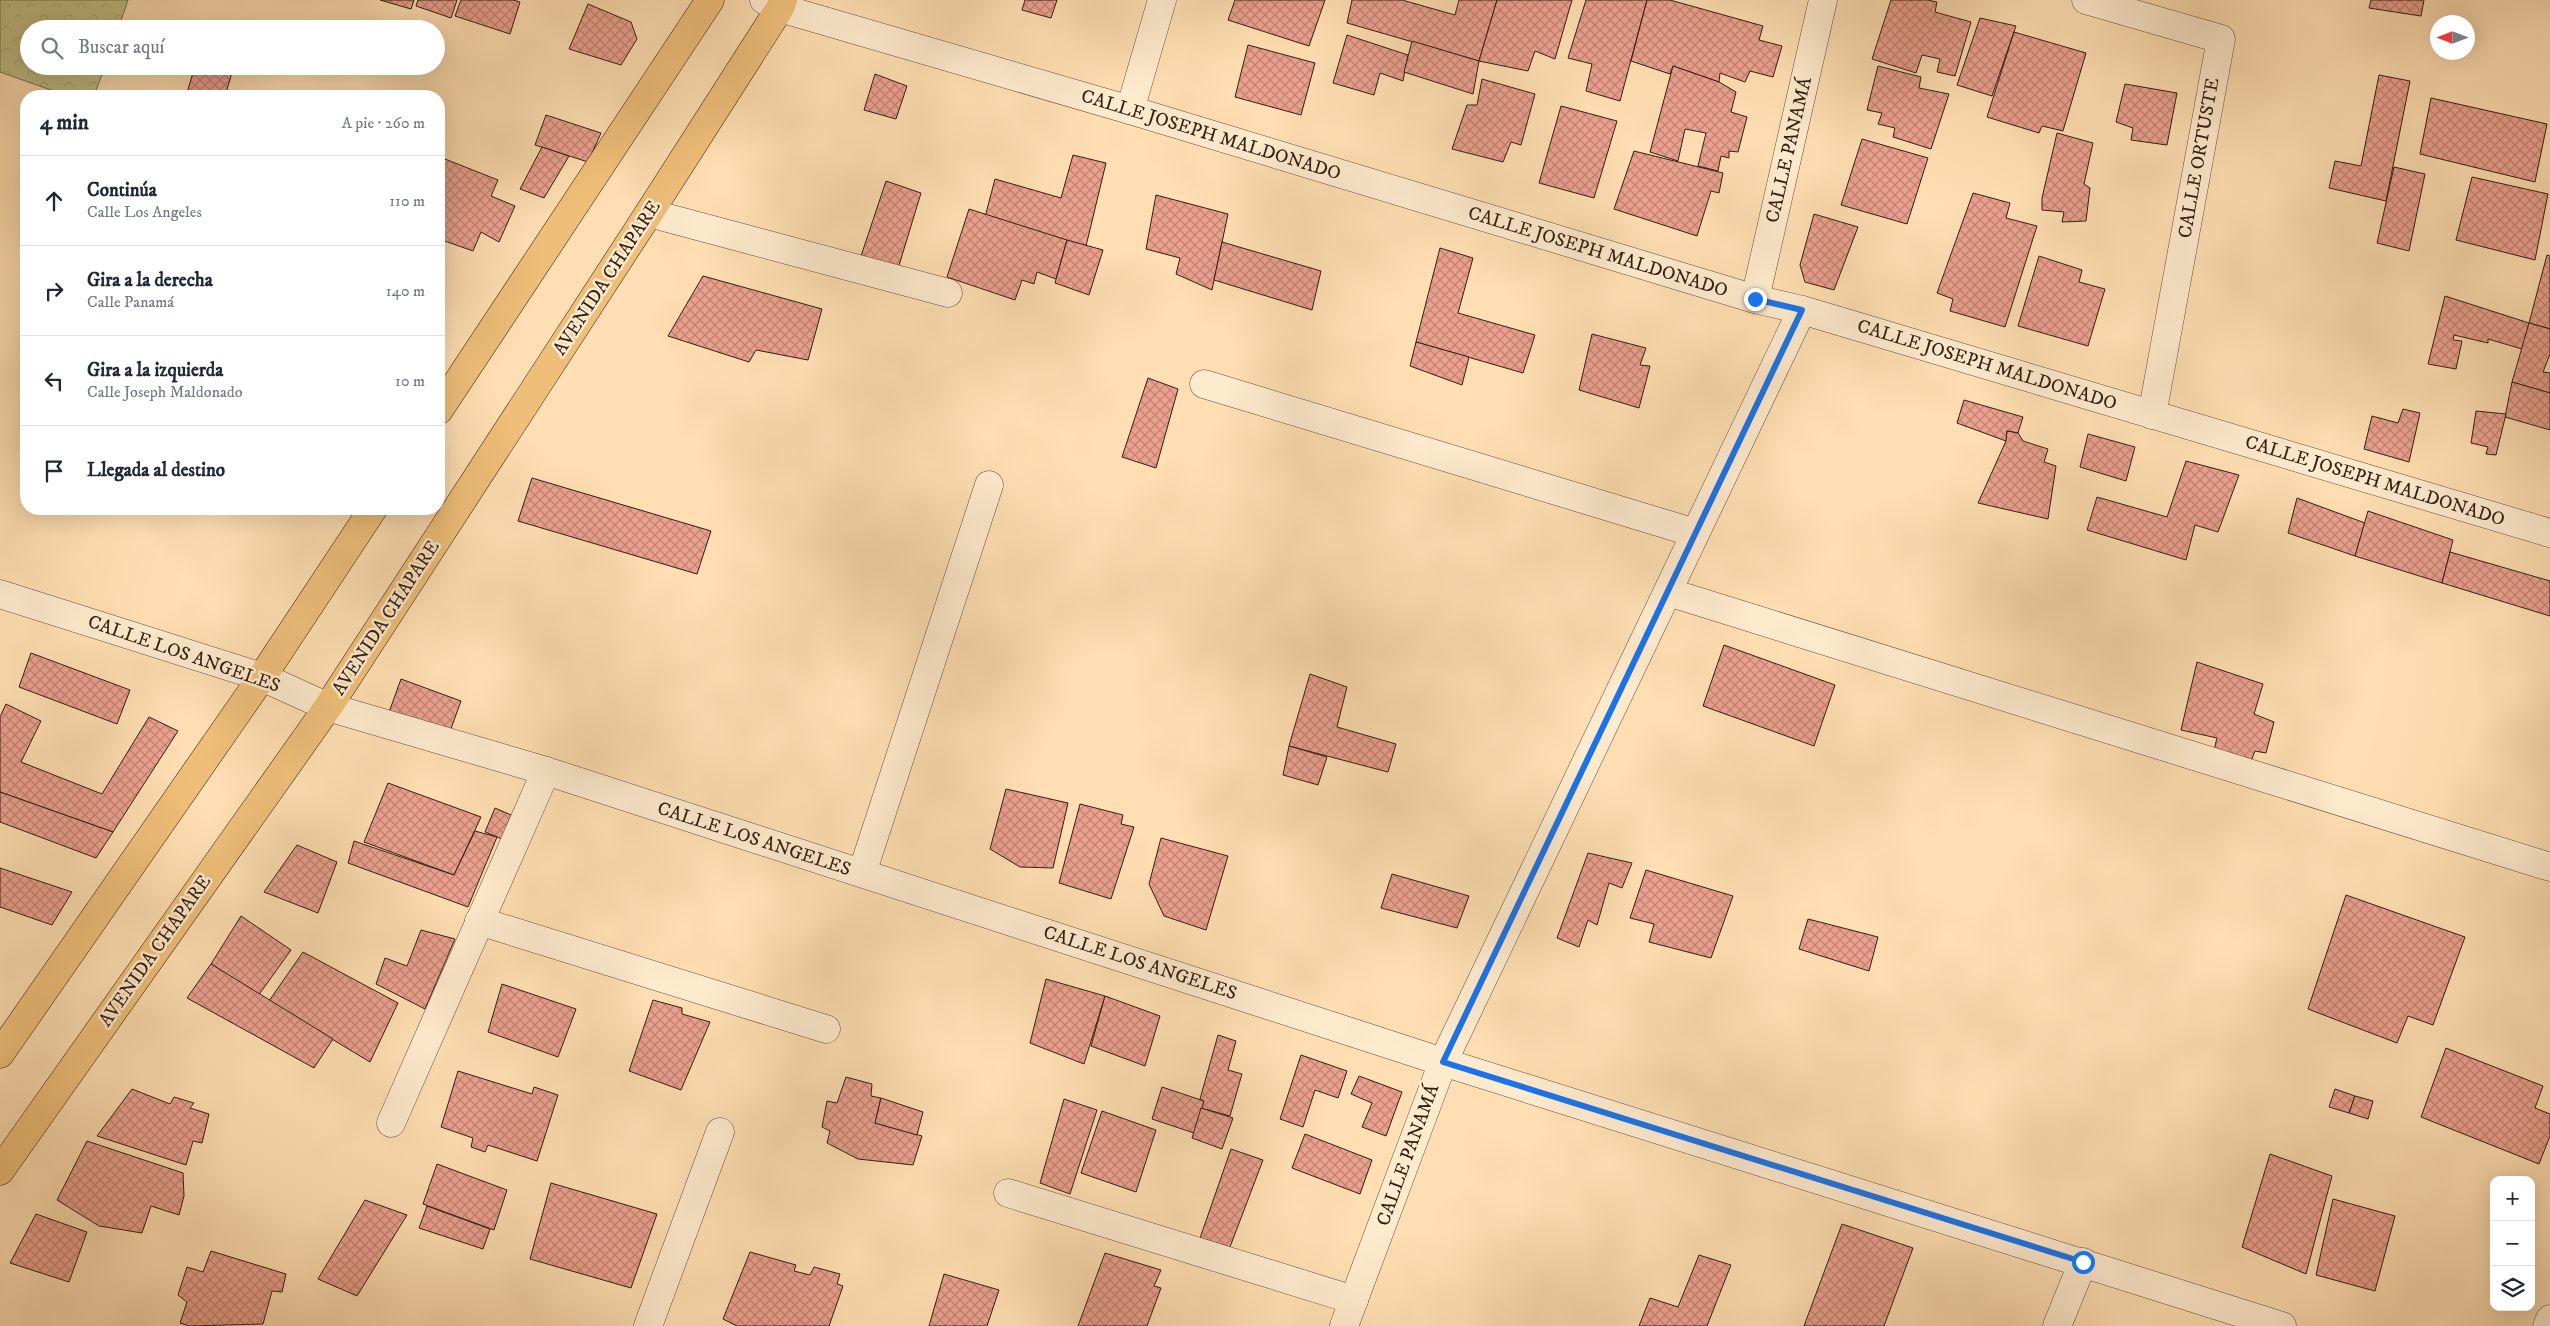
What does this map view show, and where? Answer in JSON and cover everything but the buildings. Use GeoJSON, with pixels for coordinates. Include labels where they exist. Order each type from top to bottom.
{"type":"FeatureCollection","features":[{"type":"Feature","properties":{"kind":"main road"},"geometry":{"type":"LineString","coordinates":[[445,401],[710,0]]}},
{"type":"Feature","properties":{"kind":"main road","name":"AVENIDA CHAPARE"},"geometry":{"type":"LineString","coordinates":[[0,1171],[328,707],[649,213],[775,3]]}},
{"type":"Feature","properties":{"kind":"main road"},"geometry":{"type":"LineString","coordinates":[[0,1054],[262,677],[369,515]]}},
{"type":"Feature","properties":{"kind":"street"},"geometry":{"type":"LineString","coordinates":[[1130,110],[1162,0]]}},
{"type":"Feature","properties":{"kind":"street","name":"CALLE PANAMÁ"},"geometry":{"type":"LineString","coordinates":[[1755,299],[1823,0]]}},
{"type":"Feature","properties":{"kind":"street","name":"CALLE ORTUSTE"},"geometry":{"type":"LineString","coordinates":[[2086,0],[2221,40],[2152,415]]}},
{"type":"Feature","properties":{"kind":"street","name":"CALLE JOSEPH MALDONADO"},"geometry":{"type":"LineString","coordinates":[[775,3],[1755,299],[1802,310],[2550,533]]}},
{"type":"Feature","properties":{"kind":"street"},"geometry":{"type":"LineString","coordinates":[[649,213],[948,294]]}},
{"type":"Feature","properties":{"kind":"street","name":"CALLE PANAMÁ"},"geometry":{"type":"LineString","coordinates":[[1344,1326],[1443,1062],[1802,310]]}},
{"type":"Feature","properties":{"kind":"street"},"geometry":{"type":"LineString","coordinates":[[1204,384],[1696,533]]}},
{"type":"Feature","properties":{"kind":"street"},"geometry":{"type":"LineString","coordinates":[[862,874],[989,485]]}},
{"type":"Feature","properties":{"kind":"street"},"geometry":{"type":"LineString","coordinates":[[1668,592],[2550,867]]}},
{"type":"Feature","properties":{"kind":"street","name":"CALLE LOS ANGELES"},"geometry":{"type":"LineString","coordinates":[[0,594],[262,677],[328,707],[546,771],[1443,1062],[2282,1326]]}},
{"type":"Feature","properties":{"kind":"street"},"geometry":{"type":"LineString","coordinates":[[391,1123],[546,771]]}},
{"type":"Feature","properties":{"kind":"street"},"geometry":{"type":"LineString","coordinates":[[479,921],[826,1029]]}},
{"type":"Feature","properties":{"kind":"street"},"geometry":{"type":"LineString","coordinates":[[648,1326],[720,1132]]}},
{"type":"Feature","properties":{"kind":"street"},"geometry":{"type":"LineString","coordinates":[[1008,1192],[1354,1300]]}},
{"type":"Feature","properties":{"kind":"street"},"geometry":{"type":"LineString","coordinates":[[2057,1326],[2083,1262]]}},
{"type":"Feature","properties":{"kind":"street"},"geometry":{"type":"LineString","coordinates":[[2547,1326],[2550,1319]]}},
{"type":"Feature","properties":{"kind":"green space"},"geometry":{"type":"Polygon","coordinates":[[[0,0],[128,0],[121,20],[20,20],[20,75],[102,75],[96,90],[51,90],[0,72],[0,0]]]}},
{"type":"Feature","properties":{"kind":"route"},"geometry":{"type":"LineString","coordinates":[[1755,299],[1802,310],[1443,1062],[2083,1262]]}}]}
